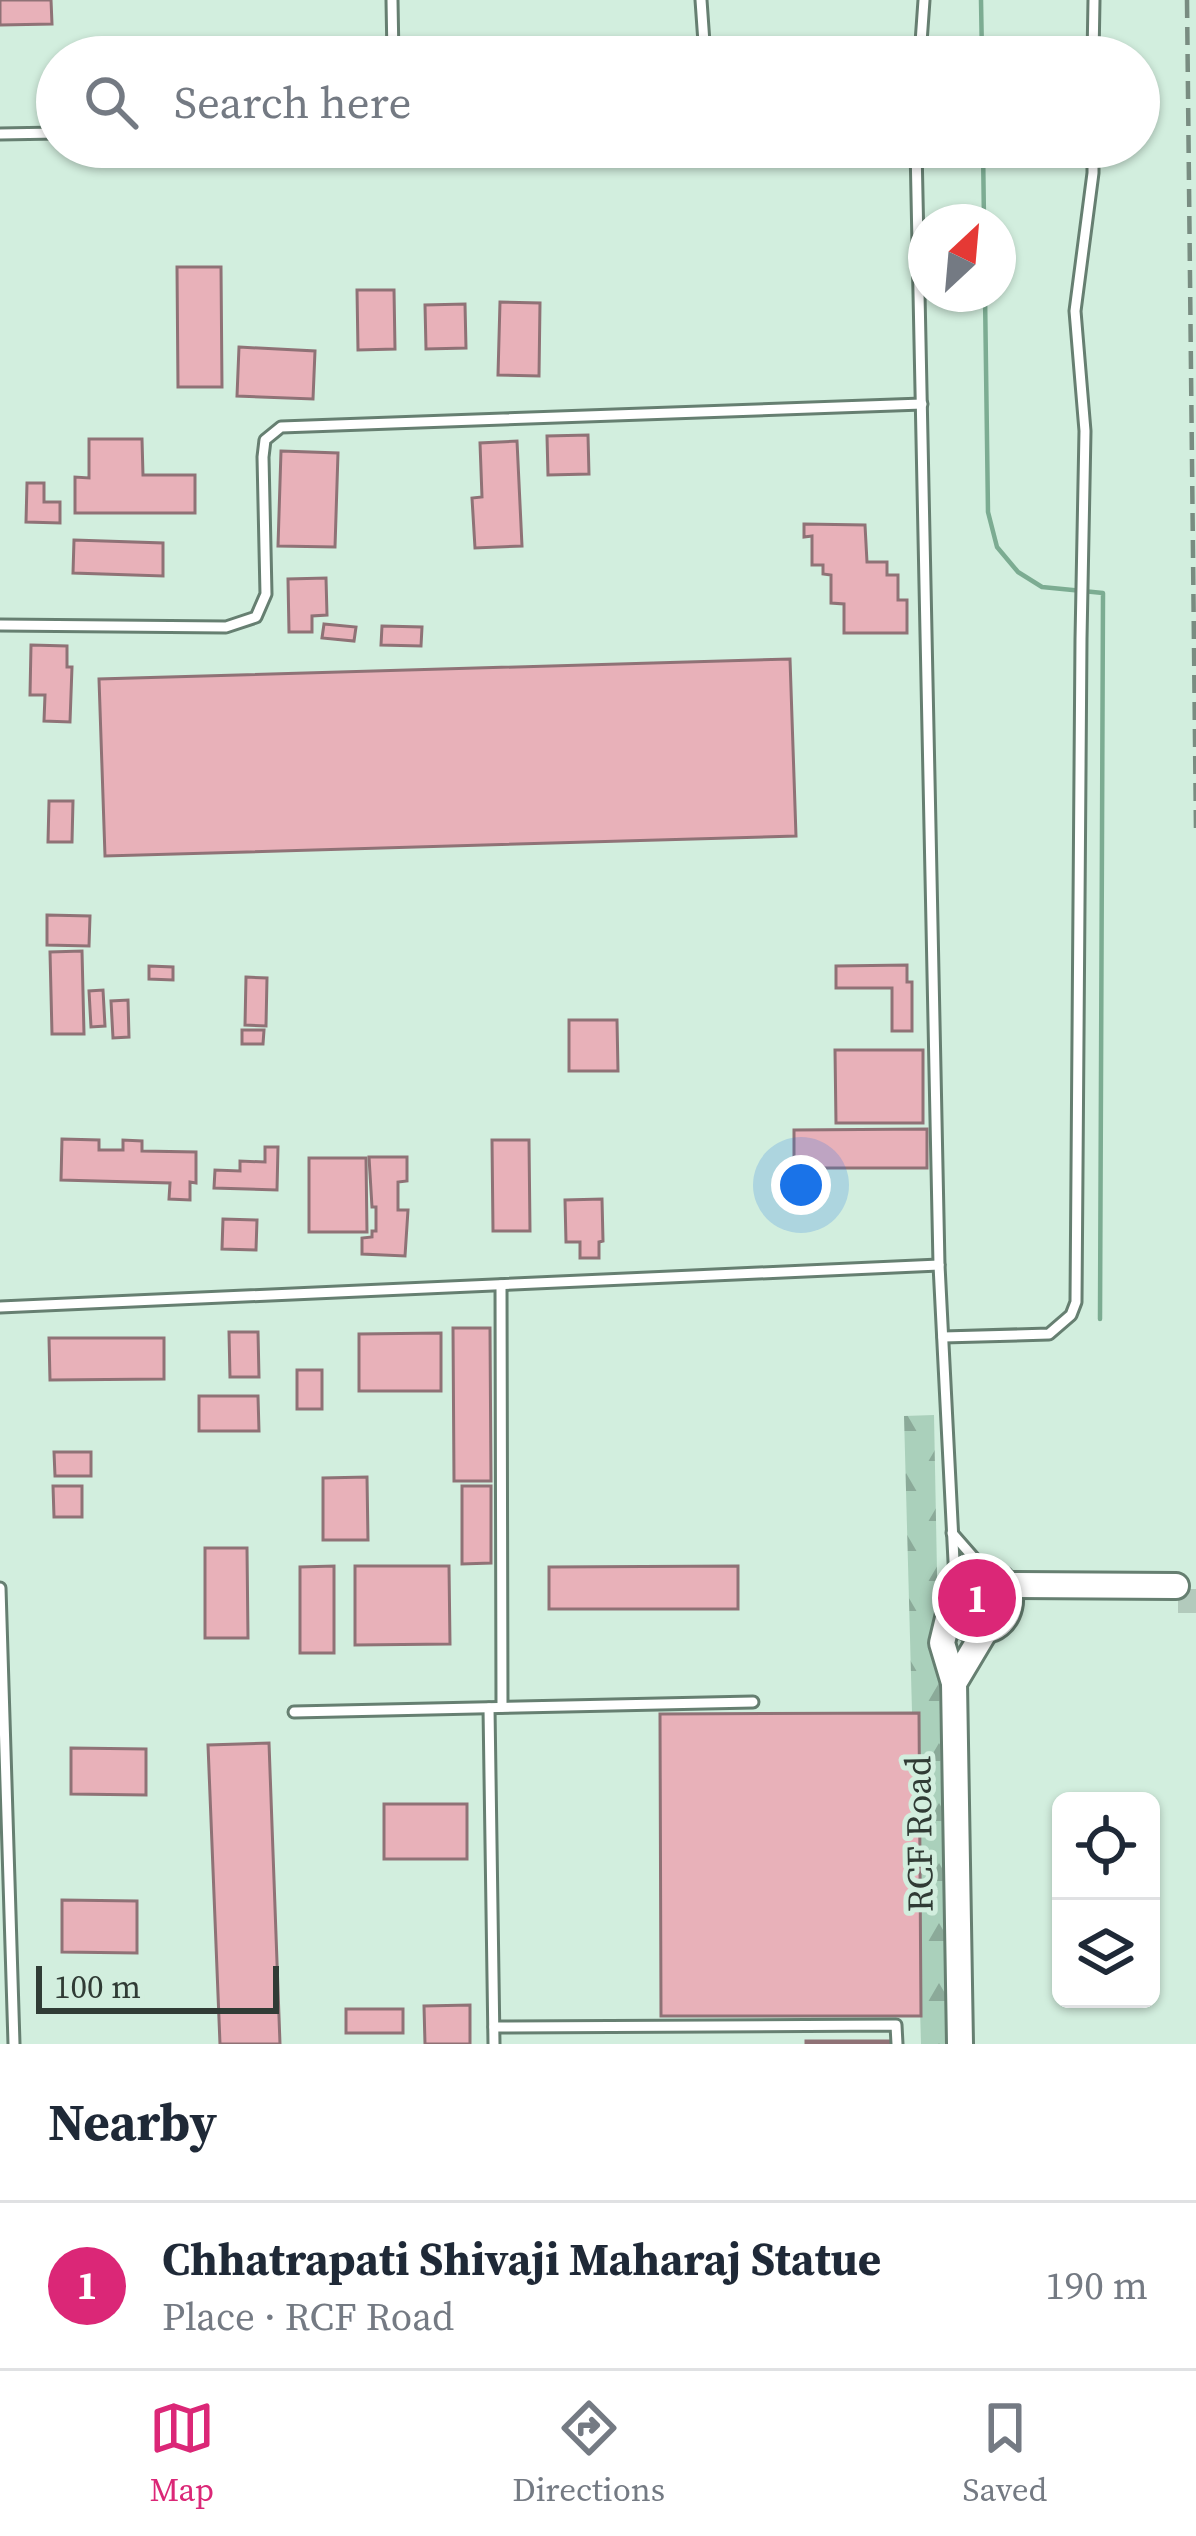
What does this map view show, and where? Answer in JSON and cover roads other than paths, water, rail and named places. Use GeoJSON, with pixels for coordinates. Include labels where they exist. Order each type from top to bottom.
{"type":"FeatureCollection","features":[{"type":"Feature","properties":{"kind":"street"},"geometry":{"type":"LineString","coordinates":[[1001,1586],[1010,1610],[1000,1624],[985,1631],[968,1629],[949,1614],[955,1584],[968,1573],[1001,1586],[1177,1593]]}},
{"type":"Feature","properties":{"kind":"street","name":"RCF Road"},"geometry":{"type":"LineString","coordinates":[[949,1614],[942,1643],[954,1683],[960,2044]]}},
{"type":"Feature","properties":{"kind":"street"},"geometry":{"type":"LineString","coordinates":[[954,1683],[985,1631]]}},
{"type":"Feature","properties":{"kind":"lane"},"geometry":{"type":"LineString","coordinates":[[392,0],[393,36]]}},
{"type":"Feature","properties":{"kind":"lane"},"geometry":{"type":"LineString","coordinates":[[700,0],[703,36]]}},
{"type":"Feature","properties":{"kind":"lane"},"geometry":{"type":"LineString","coordinates":[[921,36],[924,0]]}},
{"type":"Feature","properties":{"kind":"lane"},"geometry":{"type":"LineString","coordinates":[[1094,0],[1094,36]]}},
{"type":"Feature","properties":{"kind":"lane"},"geometry":{"type":"LineString","coordinates":[[0,134],[36,133]]}},
{"type":"Feature","properties":{"kind":"lane"},"geometry":{"type":"LineString","coordinates":[[916,168],[940,1265],[955,1584]]}},
{"type":"Feature","properties":{"kind":"lane"},"geometry":{"type":"LineString","coordinates":[[943,1337],[1049,1334],[1071,1315],[1076,1302],[1085,431],[1075,311],[1092,168]]}},
{"type":"Feature","properties":{"kind":"lane"},"geometry":{"type":"LineString","coordinates":[[0,625],[226,627],[256,617],[266,594],[262,458],[265,440],[280,427],[922,404]]}},
{"type":"Feature","properties":{"kind":"lane"},"geometry":{"type":"LineString","coordinates":[[0,1307],[940,1265]]}},
{"type":"Feature","properties":{"kind":"lane"},"geometry":{"type":"LineString","coordinates":[[501,1285],[502,1707]]}},
{"type":"Feature","properties":{"kind":"lane"},"geometry":{"type":"LineString","coordinates":[[952,1533],[1001,1586]]}},
{"type":"Feature","properties":{"kind":"lane"},"geometry":{"type":"LineString","coordinates":[[0,1588],[3,1817],[14,2044]]}},
{"type":"Feature","properties":{"kind":"lane"},"geometry":{"type":"LineString","coordinates":[[294,1712],[753,1702]]}},
{"type":"Feature","properties":{"kind":"lane"},"geometry":{"type":"LineString","coordinates":[[489,1708],[494,2044]]}},
{"type":"Feature","properties":{"kind":"lane"},"geometry":{"type":"LineString","coordinates":[[494,2026],[896,2025],[897,2044]]}},
{"type":"Feature","properties":{"kind":"waterway"},"geometry":{"type":"LineString","coordinates":[[981,0],[982,36]]}},
{"type":"Feature","properties":{"kind":"waterway"},"geometry":{"type":"LineString","coordinates":[[983,168],[984,204]]}},
{"type":"Feature","properties":{"kind":"waterway"},"geometry":{"type":"LineString","coordinates":[[985,312],[988,512],[997,547],[1018,572],[1042,587],[1103,593],[1100,1319]]}},
{"type":"Feature","properties":{"kind":"tunnel"},"geometry":{"type":"LineString","coordinates":[[1178,1601],[1196,1601]]}},
{"type":"Feature","properties":{"kind":"railway"},"geometry":{"type":"LineString","coordinates":[[1187,0],[1196,831]]}},
{"type":"Feature","properties":{"kind":"place","name":"Chhatrapati Shivaji Maharaj Statue"},"geometry":{"type":"Point","coordinates":[977,1598]}}]}
